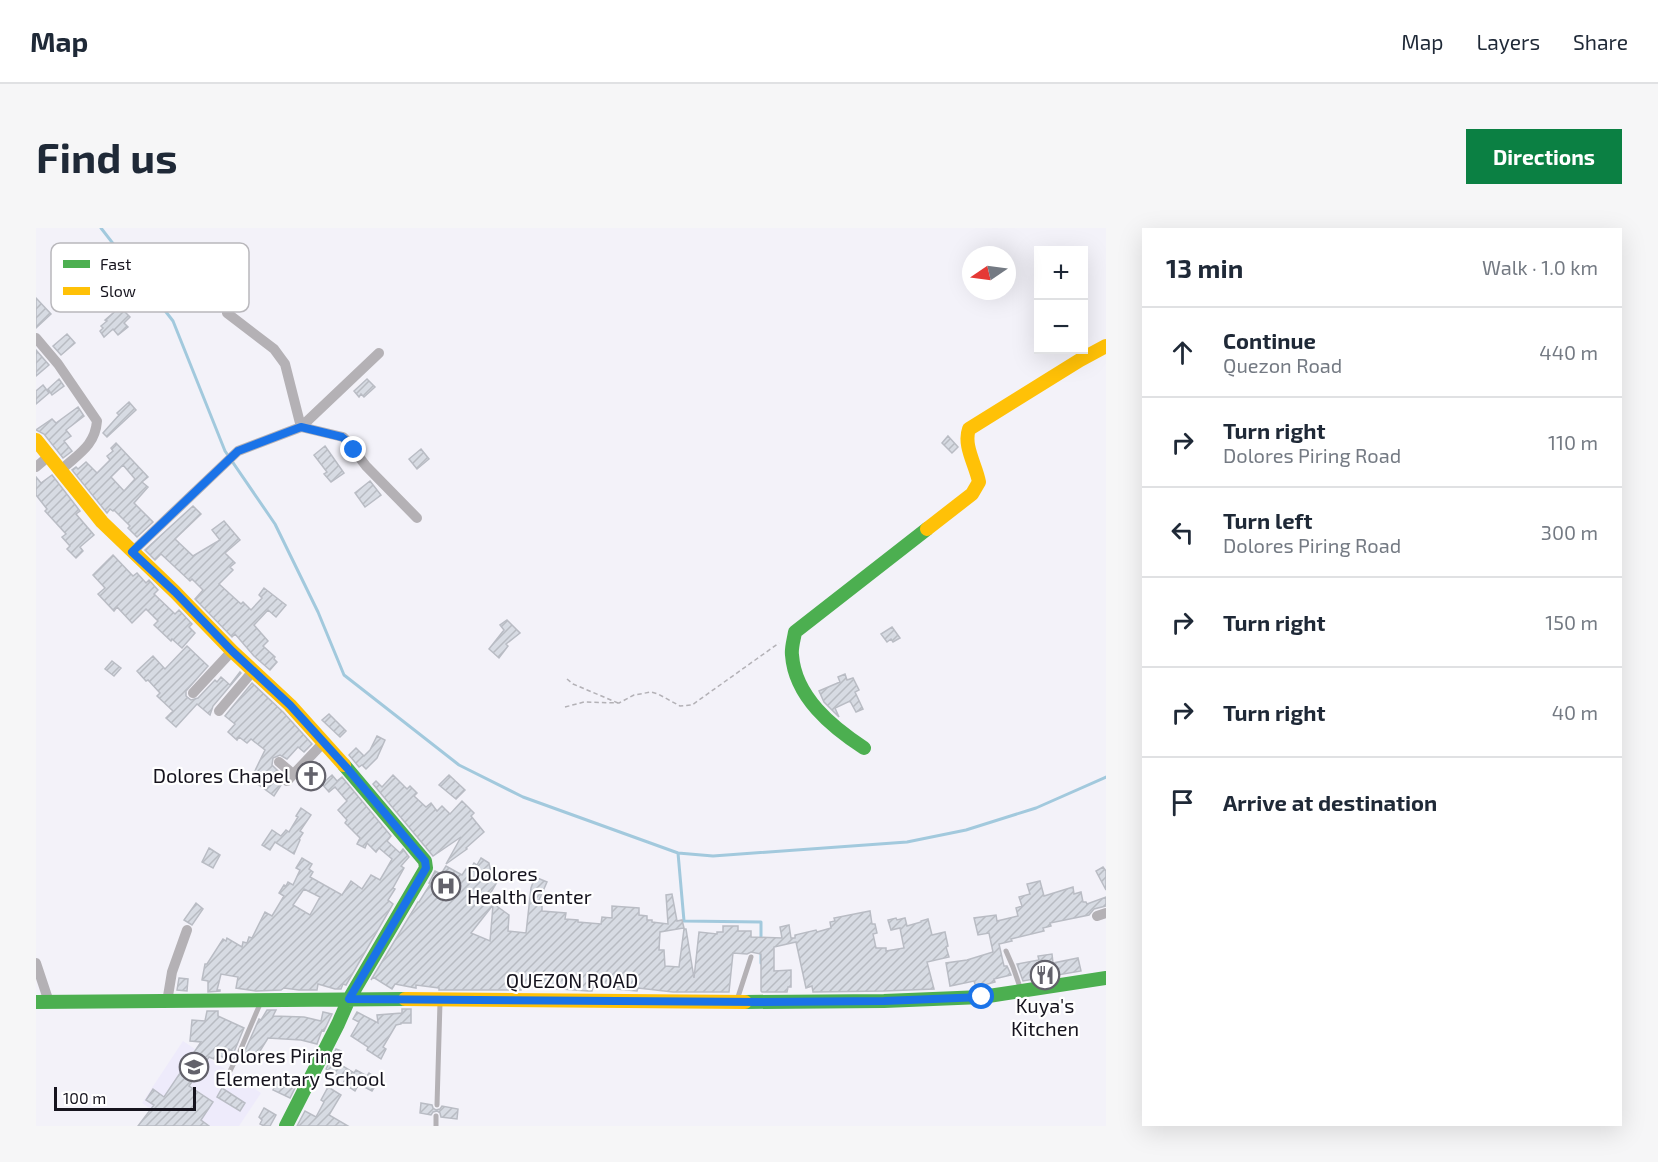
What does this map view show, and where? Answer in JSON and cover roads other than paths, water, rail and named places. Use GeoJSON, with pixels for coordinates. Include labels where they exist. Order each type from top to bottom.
{"type":"FeatureCollection","features":[{"type":"Feature","properties":{"kind":"street"},"geometry":{"type":"LineString","coordinates":[[227,313],[274,349],[285,364],[301,427]]}},
{"type":"Feature","properties":{"kind":"street"},"geometry":{"type":"LineString","coordinates":[[36,338],[58,364],[97,421],[96,432],[90,444],[61,470]]}},
{"type":"Feature","properties":{"kind":"street"},"geometry":{"type":"LineString","coordinates":[[864,748],[844,735],[809,699],[797,677],[792,654],[795,632],[972,494],[979,482],[967,445],[966,435],[969,429],[1106,346]]}},
{"type":"Feature","properties":{"kind":"street"},"geometry":{"type":"LineString","coordinates":[[132,552],[238,451],[301,427],[379,353]]}},
{"type":"Feature","properties":{"kind":"street"},"geometry":{"type":"LineString","coordinates":[[301,427],[337,435],[347,441],[366,466],[417,518]]}},
{"type":"Feature","properties":{"kind":"street"},"geometry":{"type":"LineString","coordinates":[[36,440],[102,522],[290,705],[425,861],[426,868],[349,999],[286,1126]]}},
{"type":"Feature","properties":{"kind":"street"},"geometry":{"type":"LineString","coordinates":[[36,466],[49,456]]}},
{"type":"Feature","properties":{"kind":"street"},"geometry":{"type":"LineString","coordinates":[[193,693],[232,651]]}},
{"type":"Feature","properties":{"kind":"street"},"geometry":{"type":"LineString","coordinates":[[219,711],[253,671]]}},
{"type":"Feature","properties":{"kind":"street"},"geometry":{"type":"LineString","coordinates":[[279,762],[290,777],[324,742]]}},
{"type":"Feature","properties":{"kind":"street"},"geometry":{"type":"LineString","coordinates":[[167,1002],[172,972],[186,930]]}},
{"type":"Feature","properties":{"kind":"street"},"geometry":{"type":"LineString","coordinates":[[36,963],[42,1002]]}},
{"type":"Feature","properties":{"kind":"street","name":"QUEZON ROAD"},"geometry":{"type":"LineString","coordinates":[[42,1002],[349,999],[737,1001],[941,999],[982,997],[1106,978]]}},
{"type":"Feature","properties":{"kind":"lane"},"geometry":{"type":"LineString","coordinates":[[1006,951],[1021,992]]}},
{"type":"Feature","properties":{"kind":"lane"},"geometry":{"type":"LineString","coordinates":[[737,1001],[751,957]]}},
{"type":"Feature","properties":{"kind":"lane"},"geometry":{"type":"LineString","coordinates":[[230,1071],[262,1000]]}},
{"type":"Feature","properties":{"kind":"lane"},"geometry":{"type":"LineString","coordinates":[[437,1105],[441,1000]]}},
{"type":"Feature","properties":{"kind":"lane"},"geometry":{"type":"LineString","coordinates":[[436,1116],[436,1126]]}},
{"type":"Feature","properties":{"kind":"waterway"},"geometry":{"type":"LineString","coordinates":[[101,228],[113,243]]}},
{"type":"Feature","properties":{"kind":"waterway"},"geometry":{"type":"LineString","coordinates":[[166,312],[173,321],[225,451],[275,524],[318,612],[344,675],[459,765],[523,797],[678,853],[713,856],[907,842],[966,830],[1036,808],[1106,777]]}},
{"type":"Feature","properties":{"kind":"waterway"},"geometry":{"type":"LineString","coordinates":[[678,853],[684,921],[761,922],[761,940]]}},
{"type":"Feature","properties":{"kind":"waterway"},"geometry":{"type":"LineString","coordinates":[[761,950],[762,963]]}},
{"type":"Feature","properties":{"kind":"place","name":"Dolores Chapel"},"geometry":{"type":"Point","coordinates":[311,776]}},
{"type":"Feature","properties":{"kind":"place","name":"Dolores Health Center"},"geometry":{"type":"Point","coordinates":[446,886]}},
{"type":"Feature","properties":{"kind":"place","name":"Kuya's Kitchen"},"geometry":{"type":"Point","coordinates":[1045,975]}},
{"type":"Feature","properties":{"kind":"place","name":"Dolores Piring Elementary School"},"geometry":{"type":"Point","coordinates":[194,1067]}}]}
